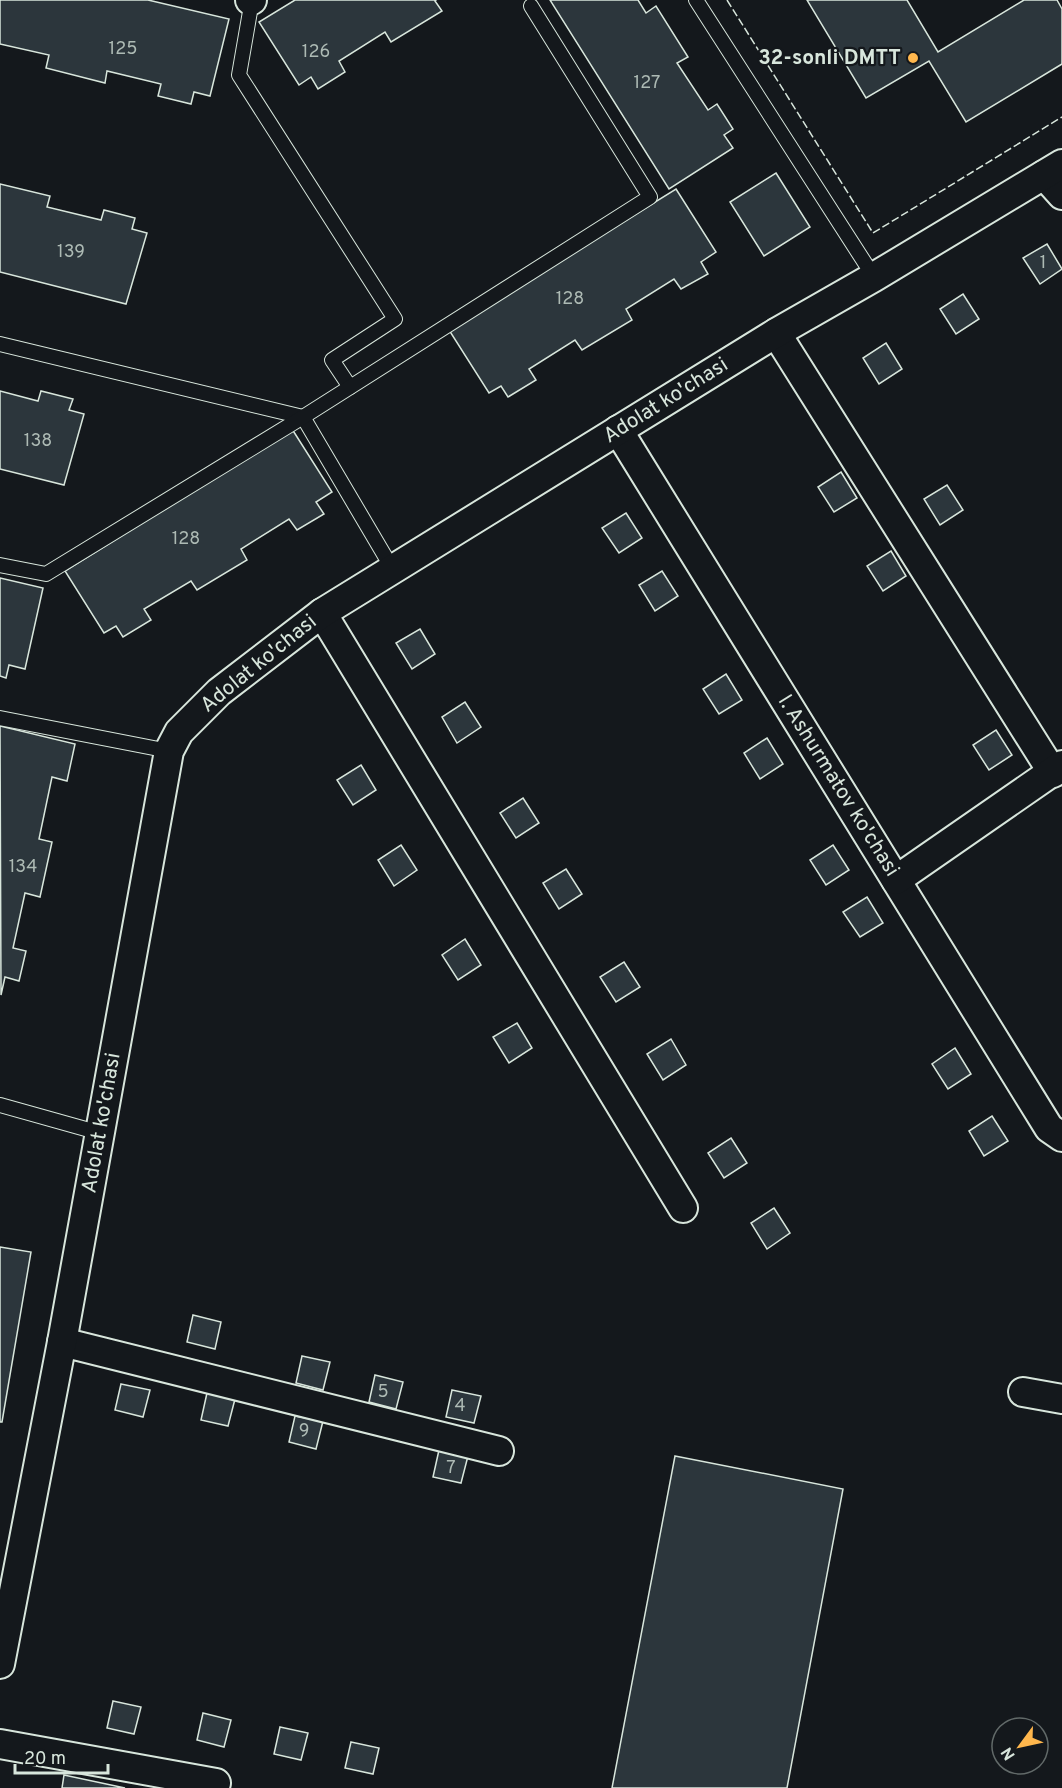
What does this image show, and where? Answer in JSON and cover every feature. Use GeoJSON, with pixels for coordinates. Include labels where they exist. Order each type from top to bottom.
{"type":"FeatureCollection","features":[{"type":"Feature","properties":{"kind":"street","name":"Adolat ko'chasi"},"geometry":{"type":"LineString","coordinates":[[0,1664],[62,1341],[169,751],[179,732],[219,692],[322,613],[392,568],[776,333],[1056,178]]}},
{"type":"Feature","properties":{"kind":"street"},"geometry":{"type":"LineString","coordinates":[[776,333],[1058,769],[896,880]]}},
{"type":"Feature","properties":{"kind":"street","name":"I. Ashurmatov ko'chasi"},"geometry":{"type":"LineString","coordinates":[[618,430],[1049,1128],[1062,1137]]}},
{"type":"Feature","properties":{"kind":"street"},"geometry":{"type":"LineString","coordinates":[[322,613],[683,1208]]}},
{"type":"Feature","properties":{"kind":"street"},"geometry":{"type":"LineString","coordinates":[[62,1341],[499,1451]]}},
{"type":"Feature","properties":{"kind":"street"},"geometry":{"type":"LineString","coordinates":[[1023,1392],[1062,1399]]}},
{"type":"Feature","properties":{"kind":"street"},"geometry":{"type":"LineString","coordinates":[[0,1744],[216,1783]]}},
{"type":"Feature","properties":{"kind":"lane"},"geometry":{"type":"LineString","coordinates":[[252,0],[240,75],[395,319],[332,360],[350,387]]}},
{"type":"Feature","properties":{"kind":"lane"},"geometry":{"type":"LineString","coordinates":[[696,0],[874,277]]}},
{"type":"Feature","properties":{"kind":"lane"},"geometry":{"type":"LineString","coordinates":[[0,565],[46,574],[303,417],[650,197],[531,6]]}},
{"type":"Feature","properties":{"kind":"lane"},"geometry":{"type":"LineString","coordinates":[[0,344],[303,417],[392,568]]}},
{"type":"Feature","properties":{"kind":"lane"},"geometry":{"type":"LineString","coordinates":[[0,718],[169,751]]}},
{"type":"Feature","properties":{"kind":"lane"},"geometry":{"type":"LineString","coordinates":[[0,1105],[100,1133]]}},
{"type":"Feature","properties":{"kind":"building"},"geometry":{"type":"Polygon","coordinates":[[[0,0],[148,0],[229,19],[210,96],[194,92],[191,104],[158,96],[161,84],[107,71],[105,83],[46,68],[49,55],[0,44],[0,0]]]}},
{"type":"Feature","properties":{"kind":"building"},"geometry":{"type":"Polygon","coordinates":[[[295,0],[436,0],[442,11],[391,42],[385,32],[339,61],[345,72],[318,89],[311,77],[299,85],[259,22],[295,0]]]}},
{"type":"Feature","properties":{"kind":"building"},"geometry":{"type":"Polygon","coordinates":[[[550,0],[638,0],[646,13],[656,6],[688,57],[677,63],[708,110],[717,104],[733,129],[724,135],[733,148],[669,189],[550,0]]]}},
{"type":"Feature","properties":{"kind":"building"},"geometry":{"type":"Polygon","coordinates":[[[807,0],[907,0],[938,52],[1024,0],[1057,0],[1062,9],[1062,64],[966,122],[929,61],[866,98],[807,0]]]}},
{"type":"Feature","properties":{"kind":"building"},"geometry":{"type":"Polygon","coordinates":[[[776,173],[810,227],[764,256],[730,202],[776,173]]]}},
{"type":"Feature","properties":{"kind":"building"},"geometry":{"type":"Polygon","coordinates":[[[0,184],[50,196],[47,207],[101,220],[104,210],[135,218],[132,229],[147,233],[126,304],[0,272],[0,184]]]}},
{"type":"Feature","properties":{"kind":"building"},"geometry":{"type":"Polygon","coordinates":[[[676,189],[716,252],[701,262],[708,274],[681,289],[674,279],[626,309],[632,320],[582,350],[575,340],[529,369],[536,380],[508,397],[501,386],[489,393],[449,330],[676,189]]]}},
{"type":"Feature","properties":{"kind":"building"},"geometry":{"type":"Polygon","coordinates":[[[1047,244],[1062,269],[1040,284],[1023,258],[1047,244]]]}},
{"type":"Feature","properties":{"kind":"building"},"geometry":{"type":"Polygon","coordinates":[[[963,294],[979,319],[956,334],[940,309],[963,294]]]}},
{"type":"Feature","properties":{"kind":"building"},"geometry":{"type":"Polygon","coordinates":[[[886,343],[902,369],[879,384],[863,358],[886,343]]]}},
{"type":"Feature","properties":{"kind":"building"},"geometry":{"type":"Polygon","coordinates":[[[0,391],[38,401],[41,391],[73,399],[69,410],[84,414],[64,485],[0,469],[0,391]]]}},
{"type":"Feature","properties":{"kind":"building"},"geometry":{"type":"Polygon","coordinates":[[[292,429],[332,492],[316,502],[324,514],[297,530],[289,519],[241,549],[247,560],[197,590],[191,581],[144,609],[151,620],[123,637],[116,626],[104,633],[65,571],[292,429]]]}},
{"type":"Feature","properties":{"kind":"building"},"geometry":{"type":"Polygon","coordinates":[[[841,472],[857,498],[834,512],[818,487],[841,472]]]}},
{"type":"Feature","properties":{"kind":"building"},"geometry":{"type":"Polygon","coordinates":[[[947,485],[963,510],[940,525],[924,499],[947,485]]]}},
{"type":"Feature","properties":{"kind":"building"},"geometry":{"type":"Polygon","coordinates":[[[626,513],[642,538],[619,553],[602,528],[626,513]]]}},
{"type":"Feature","properties":{"kind":"building"},"geometry":{"type":"Polygon","coordinates":[[[891,551],[906,576],[883,591],[867,566],[891,551]]]}},
{"type":"Feature","properties":{"kind":"building"},"geometry":{"type":"Polygon","coordinates":[[[662,571],[678,596],[655,611],[639,585],[662,571]]]}},
{"type":"Feature","properties":{"kind":"building"},"geometry":{"type":"Polygon","coordinates":[[[0,578],[43,588],[25,669],[9,665],[6,678],[0,676],[0,578]]]}},
{"type":"Feature","properties":{"kind":"building"},"geometry":{"type":"Polygon","coordinates":[[[420,629],[435,654],[412,669],[396,643],[420,629]]]}},
{"type":"Feature","properties":{"kind":"building"},"geometry":{"type":"Polygon","coordinates":[[[726,674],[742,700],[719,714],[703,689],[726,674]]]}},
{"type":"Feature","properties":{"kind":"building"},"geometry":{"type":"Polygon","coordinates":[[[465,702],[481,727],[457,743],[442,717],[465,702]]]}},
{"type":"Feature","properties":{"kind":"building"},"geometry":{"type":"Polygon","coordinates":[[[0,726],[75,744],[67,781],[52,777],[39,839],[52,842],[40,897],[25,893],[13,948],[26,951],[19,981],[5,977],[1,995],[0,726]]]}},
{"type":"Feature","properties":{"kind":"building"},"geometry":{"type":"Polygon","coordinates":[[[996,730],[1012,755],[989,770],[973,745],[996,730]]]}},
{"type":"Feature","properties":{"kind":"building"},"geometry":{"type":"Polygon","coordinates":[[[767,738],[783,764],[760,779],[744,753],[767,738]]]}},
{"type":"Feature","properties":{"kind":"building"},"geometry":{"type":"Polygon","coordinates":[[[361,765],[376,790],[353,805],[337,780],[361,765]]]}},
{"type":"Feature","properties":{"kind":"building"},"geometry":{"type":"Polygon","coordinates":[[[523,798],[539,823],[516,838],[500,813],[523,798]]]}},
{"type":"Feature","properties":{"kind":"building"},"geometry":{"type":"Polygon","coordinates":[[[401,845],[417,870],[394,886],[378,860],[401,845]]]}},
{"type":"Feature","properties":{"kind":"building"},"geometry":{"type":"Polygon","coordinates":[[[833,845],[849,870],[826,885],[810,860],[833,845]]]}},
{"type":"Feature","properties":{"kind":"building"},"geometry":{"type":"Polygon","coordinates":[[[566,869],[582,894],[559,909],[543,883],[566,869]]]}},
{"type":"Feature","properties":{"kind":"building"},"geometry":{"type":"Polygon","coordinates":[[[867,897],[883,923],[860,937],[843,912],[867,897]]]}},
{"type":"Feature","properties":{"kind":"building"},"geometry":{"type":"Polygon","coordinates":[[[465,939],[481,965],[458,980],[442,955],[465,939]]]}},
{"type":"Feature","properties":{"kind":"building"},"geometry":{"type":"Polygon","coordinates":[[[624,962],[640,987],[616,1002],[600,977],[624,962]]]}},
{"type":"Feature","properties":{"kind":"building"},"geometry":{"type":"Polygon","coordinates":[[[517,1023],[532,1048],[509,1063],[493,1037],[517,1023]]]}},
{"type":"Feature","properties":{"kind":"building"},"geometry":{"type":"Polygon","coordinates":[[[671,1039],[686,1065],[663,1080],[647,1054],[671,1039]]]}},
{"type":"Feature","properties":{"kind":"building"},"geometry":{"type":"Polygon","coordinates":[[[955,1048],[971,1074],[948,1089],[932,1064],[955,1048]]]}},
{"type":"Feature","properties":{"kind":"building"},"geometry":{"type":"Polygon","coordinates":[[[992,1116],[1008,1141],[984,1156],[969,1131],[992,1116]]]}},
{"type":"Feature","properties":{"kind":"building"},"geometry":{"type":"Polygon","coordinates":[[[731,1138],[747,1163],[724,1178],[708,1153],[731,1138]]]}},
{"type":"Feature","properties":{"kind":"building"},"geometry":{"type":"Polygon","coordinates":[[[774,1208],[790,1233],[767,1249],[751,1223],[774,1208]]]}},
{"type":"Feature","properties":{"kind":"building"},"geometry":{"type":"Polygon","coordinates":[[[0,1247],[31,1252],[2,1422],[0,1422],[0,1247]]]}},
{"type":"Feature","properties":{"kind":"building"},"geometry":{"type":"Polygon","coordinates":[[[193,1315],[221,1322],[215,1349],[187,1342],[193,1315]]]}},
{"type":"Feature","properties":{"kind":"building"},"geometry":{"type":"Polygon","coordinates":[[[302,1356],[330,1362],[323,1390],[296,1383],[302,1356]]]}},
{"type":"Feature","properties":{"kind":"building"},"geometry":{"type":"Polygon","coordinates":[[[375,1375],[403,1382],[396,1409],[369,1402],[375,1375]]]}},
{"type":"Feature","properties":{"kind":"building"},"geometry":{"type":"Polygon","coordinates":[[[121,1384],[150,1390],[143,1417],[115,1410],[121,1384]]]}},
{"type":"Feature","properties":{"kind":"building"},"geometry":{"type":"Polygon","coordinates":[[[452,1390],[481,1396],[474,1423],[446,1417],[452,1390]]]}},
{"type":"Feature","properties":{"kind":"building"},"geometry":{"type":"Polygon","coordinates":[[[207,1393],[235,1399],[228,1426],[201,1420],[207,1393]]]}},
{"type":"Feature","properties":{"kind":"building"},"geometry":{"type":"Polygon","coordinates":[[[295,1416],[323,1421],[316,1449],[289,1442],[295,1416]]]}},
{"type":"Feature","properties":{"kind":"building"},"geometry":{"type":"Polygon","coordinates":[[[439,1450],[468,1456],[461,1483],[433,1477],[439,1450]]]}},
{"type":"Feature","properties":{"kind":"building"},"geometry":{"type":"Polygon","coordinates":[[[675,1456],[843,1489],[787,1788],[612,1788],[675,1456]]]}},
{"type":"Feature","properties":{"kind":"building"},"geometry":{"type":"Polygon","coordinates":[[[113,1701],[141,1707],[134,1734],[107,1728],[113,1701]]]}},
{"type":"Feature","properties":{"kind":"building"},"geometry":{"type":"Polygon","coordinates":[[[203,1713],[231,1720],[224,1747],[197,1740],[203,1713]]]}},
{"type":"Feature","properties":{"kind":"building"},"geometry":{"type":"Polygon","coordinates":[[[280,1727],[308,1733],[301,1760],[274,1754],[280,1727]]]}},
{"type":"Feature","properties":{"kind":"building"},"geometry":{"type":"Polygon","coordinates":[[[351,1742],[379,1748],[373,1774],[345,1768],[351,1742]]]}},
{"type":"Feature","properties":{"kind":"building"},"geometry":{"type":"Polygon","coordinates":[[[64,1775],[125,1788],[62,1788],[64,1775]]]}},
{"type":"Feature","properties":{"kind":"fence"},"geometry":{"type":"LineString","coordinates":[[727,0],[873,233],[1062,117]]}},
{"type":"Feature","properties":{"kind":"place","name":"32-sonli DMTT"},"geometry":{"type":"Point","coordinates":[913,58]}}]}
